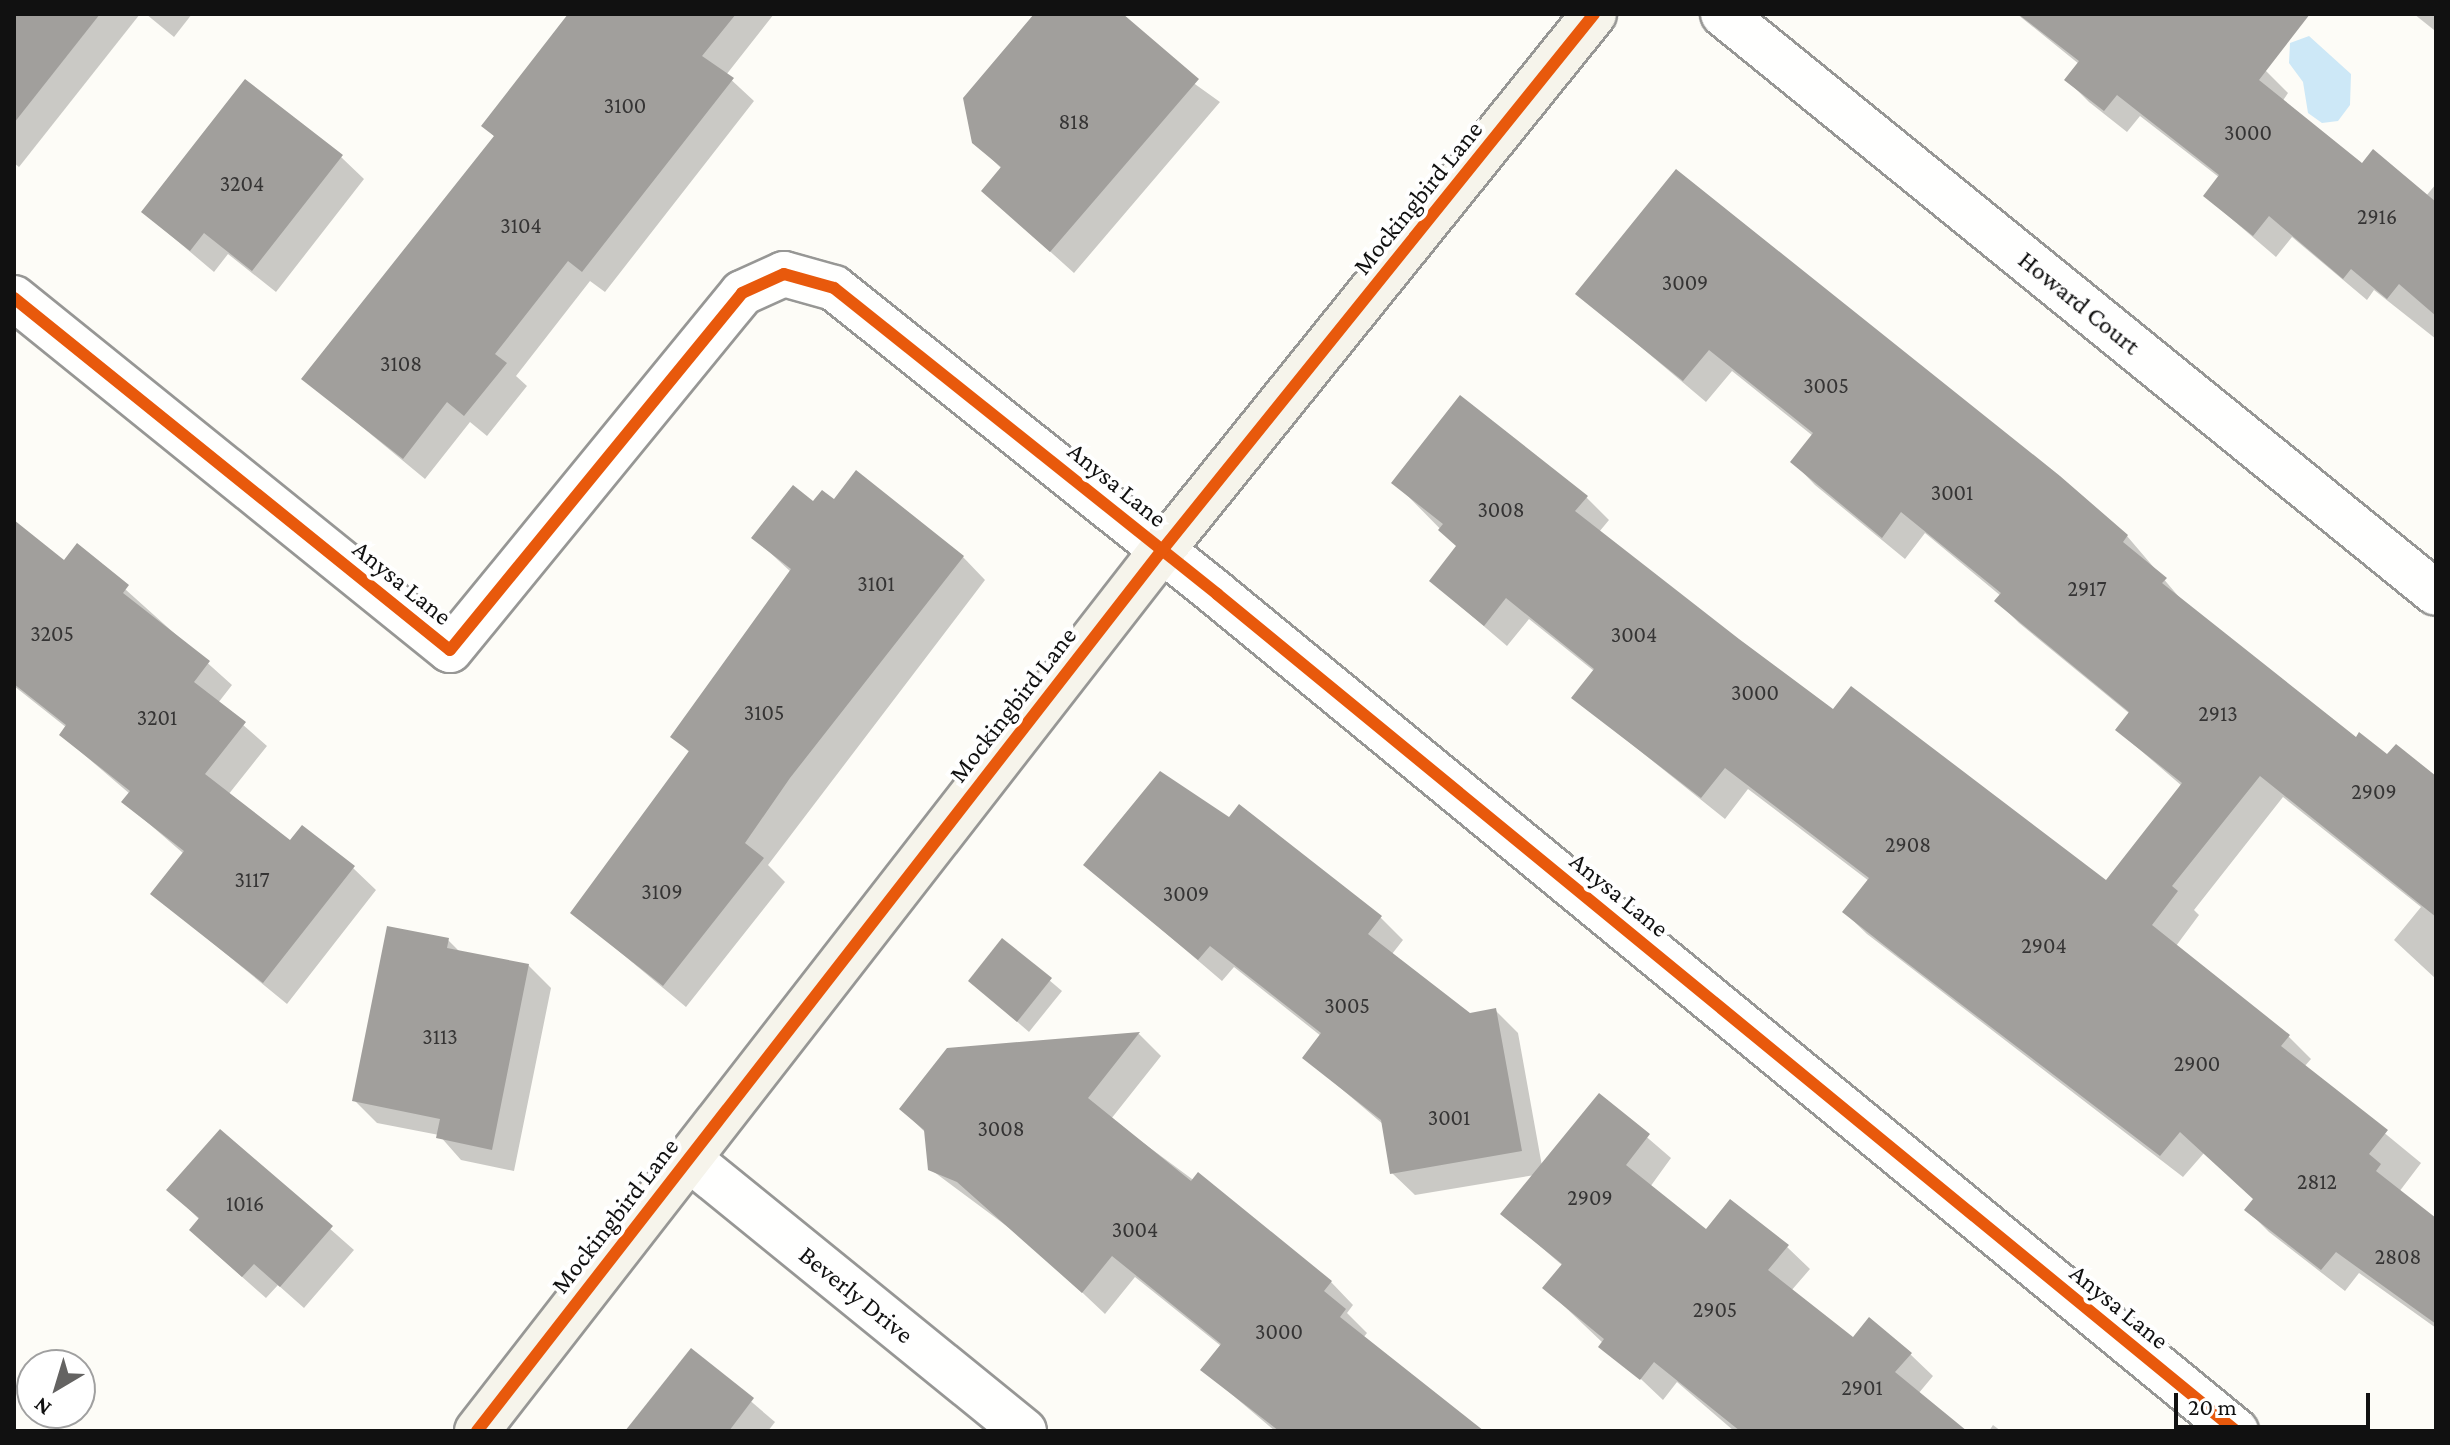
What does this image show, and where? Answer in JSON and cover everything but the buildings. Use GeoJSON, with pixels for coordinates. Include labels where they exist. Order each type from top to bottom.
{"type":"FeatureCollection","features":[{"type":"Feature","properties":{"kind":"street","name":"Mockingbird Lane"},"geometry":{"type":"LineString","coordinates":[[477,1431],[1163,549],[1594,14]]}},
{"type":"Feature","properties":{"kind":"street","name":"Howard Court"},"geometry":{"type":"LineString","coordinates":[[1723,14],[2436,593]]}},
{"type":"Feature","properties":{"kind":"street","name":"Anysa Lane"},"geometry":{"type":"LineString","coordinates":[[14,298],[450,650],[726,310],[761,281],[784,274],[860,304],[1163,549],[2236,1431]]}},
{"type":"Feature","properties":{"kind":"street","name":"Beverly Drive"},"geometry":{"type":"LineString","coordinates":[[688,1158],[1024,1431]]}},
{"type":"Feature","properties":{"kind":"water"},"geometry":{"type":"Polygon","coordinates":[[[2309,36],[2351,74],[2350,105],[2338,121],[2322,123],[2308,113],[2303,82],[2289,63],[2290,43],[2309,36]]]}},
{"type":"Feature","properties":{"kind":"cycle path"},"geometry":{"type":"LineString","coordinates":[[477,1431],[1163,549],[1594,14]]}},
{"type":"Feature","properties":{"kind":"cycle path"},"geometry":{"type":"LineString","coordinates":[[14,298],[450,650],[742,293],[784,274],[834,288],[1217,594],[2236,1431]]}}]}
